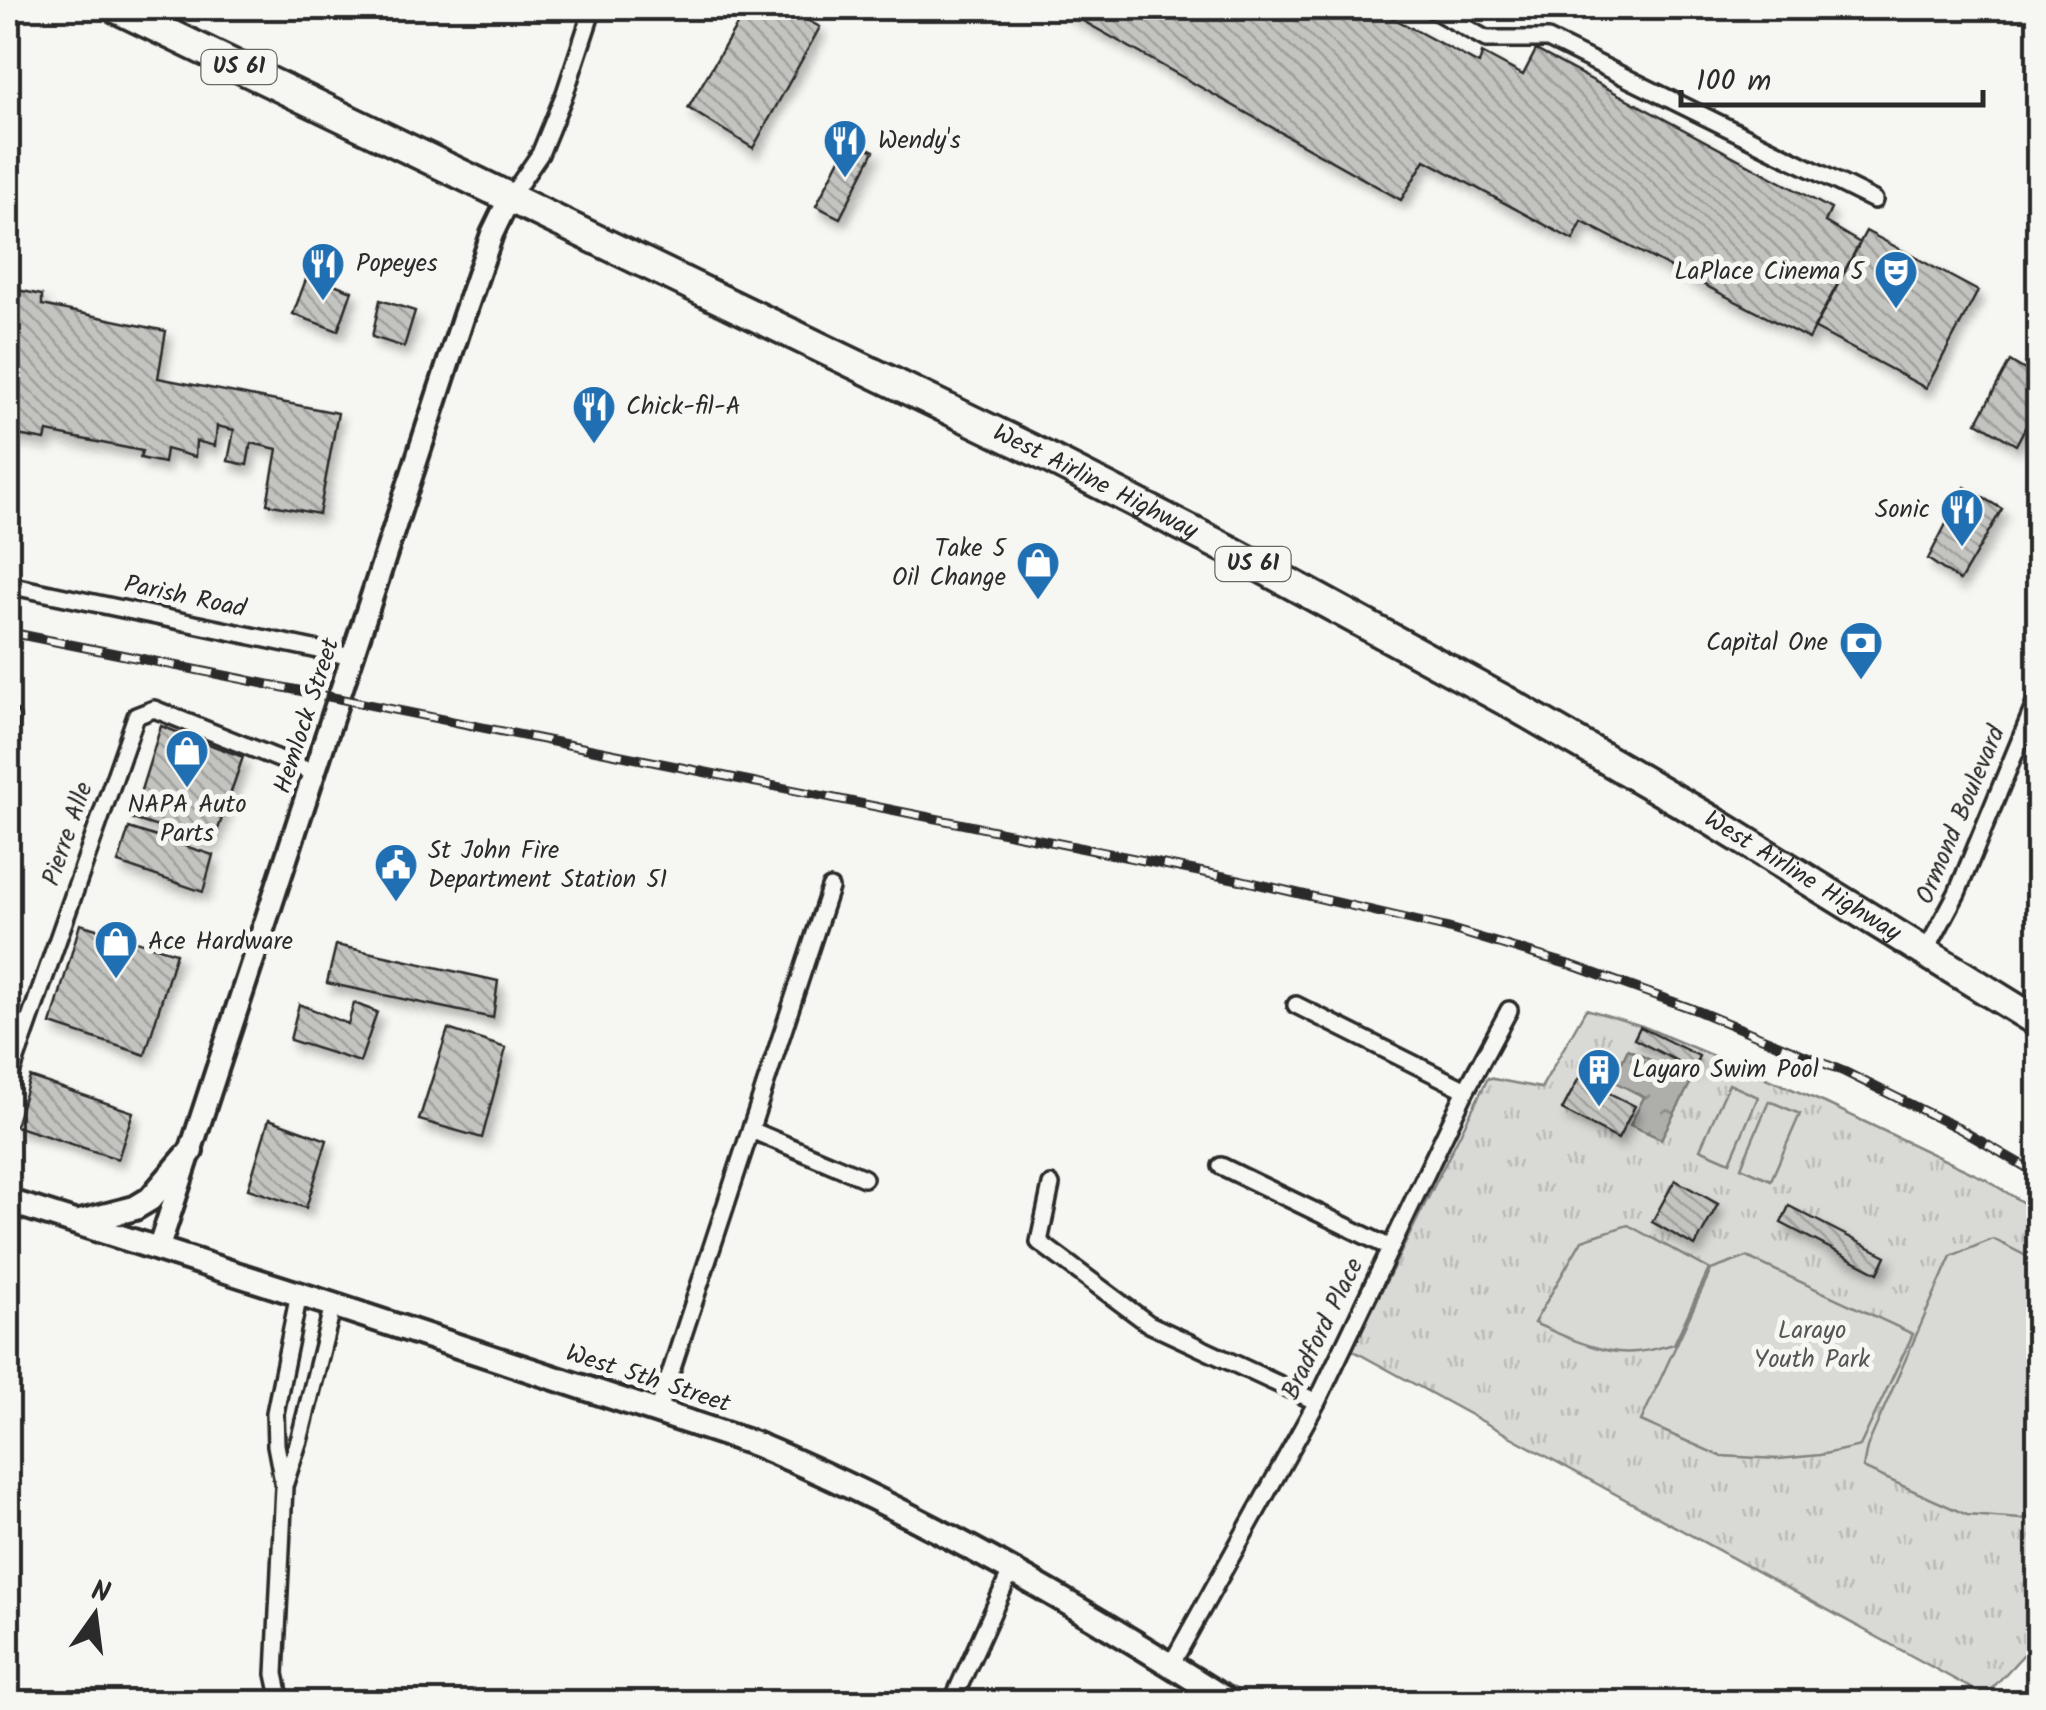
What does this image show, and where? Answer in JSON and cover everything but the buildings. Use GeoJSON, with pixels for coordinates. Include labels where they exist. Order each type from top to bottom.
{"type":"FeatureCollection","features":[{"type":"Feature","properties":{"kind":"highway","name":"West Airline Highway"},"geometry":{"type":"LineString","coordinates":[[116,8],[1032,449],[1229,550],[1506,701],[1711,820],[2038,1022]]}},
{"type":"Feature","properties":{"kind":"main road"},"geometry":{"type":"LineString","coordinates":[[76,1223],[135,1208],[150,1199],[190,1151]]}},
{"type":"Feature","properties":{"kind":"main road","name":"West 5th Street"},"geometry":{"type":"LineString","coordinates":[[8,1201],[755,1444],[918,1520],[1230,1702]]}},
{"type":"Feature","properties":{"kind":"street"},"geometry":{"type":"LineString","coordinates":[[510,199],[540,154],[593,8]]}},
{"type":"Feature","properties":{"kind":"street"},"geometry":{"type":"LineString","coordinates":[[1430,8],[1486,39],[1548,39],[1874,200]]}},
{"type":"Feature","properties":{"kind":"street","name":"Hemlock Street"},"geometry":{"type":"LineString","coordinates":[[158,1250],[475,283],[492,234],[510,199]]}},
{"type":"Feature","properties":{"kind":"street","name":"Parish Road"},"geometry":{"type":"LineString","coordinates":[[8,585],[352,657]]}},
{"type":"Feature","properties":{"kind":"street","name":"Ormond Boulevard"},"geometry":{"type":"LineString","coordinates":[[1926,951],[1957,893],[2038,697]]}},
{"type":"Feature","properties":{"kind":"street","name":"Pierre Alle"},"geometry":{"type":"LineString","coordinates":[[9,1075],[136,716],[154,709],[314,773]]}},
{"type":"Feature","properties":{"kind":"street"},"geometry":{"type":"LineString","coordinates":[[658,1411],[830,888]]}},
{"type":"Feature","properties":{"kind":"street"},"geometry":{"type":"LineString","coordinates":[[1296,1005],[1466,1090]]}},
{"type":"Feature","properties":{"kind":"street","name":"Bradford Place"},"geometry":{"type":"LineString","coordinates":[[1170,1664],[1316,1402],[1466,1090],[1509,1010]]}},
{"type":"Feature","properties":{"kind":"street"},"geometry":{"type":"LineString","coordinates":[[751,1130],[864,1178]]}},
{"type":"Feature","properties":{"kind":"street"},"geometry":{"type":"LineString","coordinates":[[1221,1166],[1390,1248]]}},
{"type":"Feature","properties":{"kind":"street"},"geometry":{"type":"LineString","coordinates":[[1051,1185],[1038,1242],[1150,1324],[1316,1402]]}},
{"type":"Feature","properties":{"kind":"street"},"geometry":{"type":"LineString","coordinates":[[281,1702],[275,1674],[284,1487],[275,1413],[300,1294]]}},
{"type":"Feature","properties":{"kind":"street"},"geometry":{"type":"LineString","coordinates":[[284,1487],[332,1305]]}},
{"type":"Feature","properties":{"kind":"street"},"geometry":{"type":"LineString","coordinates":[[952,1702],[1010,1571]]}},
{"type":"Feature","properties":{"kind":"green space","name":"Larayo Youth Park"},"geometry":{"type":"Polygon","coordinates":[[[1586,1009],[1642,1026],[1825,1103],[1985,1179],[2038,1212],[2038,1639],[1985,1696],[1352,1350],[1488,1078],[1541,1088],[1586,1009]]]}},
{"type":"Feature","properties":{"kind":"green space"},"geometry":{"type":"Polygon","coordinates":[[[1729,1084],[1758,1097],[1730,1162],[1700,1149],[1729,1084]]]}},
{"type":"Feature","properties":{"kind":"green space"},"geometry":{"type":"Polygon","coordinates":[[[1769,1101],[1800,1114],[1771,1180],[1741,1167],[1769,1101]]]}},
{"type":"Feature","properties":{"kind":"green space"},"geometry":{"type":"Polygon","coordinates":[[[1628,1225],[1709,1269],[1674,1344],[1618,1352],[1534,1323],[1582,1240],[1628,1225]]]}},
{"type":"Feature","properties":{"kind":"green space"},"geometry":{"type":"Polygon","coordinates":[[[1993,1239],[2038,1262],[2038,1516],[2021,1519],[1967,1515],[1863,1468],[1867,1447],[1951,1256],[1993,1239]]]}},
{"type":"Feature","properties":{"kind":"green space"},"geometry":{"type":"Polygon","coordinates":[[[1747,1257],[1913,1334],[1860,1446],[1779,1459],[1720,1456],[1641,1421],[1711,1270],[1747,1257]]]}},
{"type":"Feature","properties":{"kind":"water"},"geometry":{"type":"Polygon","coordinates":[[[1628,1049],[1692,1080],[1661,1139],[1630,1125],[1644,1097],[1613,1081],[1628,1049]]]}},
{"type":"Feature","properties":{"kind":"railway"},"geometry":{"type":"LineString","coordinates":[[8,632],[1241,880],[1447,928],[1574,966],[1693,1009],[1845,1072],[1958,1128],[2038,1174]]}},
{"type":"Feature","properties":{"kind":"place","name":"Wendy's"},"geometry":{"type":"Point","coordinates":[845,179]}},
{"type":"Feature","properties":{"kind":"place","name":"Popeyes"},"geometry":{"type":"Point","coordinates":[323,302]}},
{"type":"Feature","properties":{"kind":"place","name":"LaPlace Cinema 5"},"geometry":{"type":"Point","coordinates":[1896,310]}},
{"type":"Feature","properties":{"kind":"place","name":"Chick-fil-A"},"geometry":{"type":"Point","coordinates":[594,445]}},
{"type":"Feature","properties":{"kind":"place","name":"Sonic"},"geometry":{"type":"Point","coordinates":[1962,548]}},
{"type":"Feature","properties":{"kind":"place","name":"Take 5 Oil Change"},"geometry":{"type":"Point","coordinates":[1038,601]}},
{"type":"Feature","properties":{"kind":"place","name":"Capital One"},"geometry":{"type":"Point","coordinates":[1861,681]}},
{"type":"Feature","properties":{"kind":"place","name":"NAPA Auto Parts"},"geometry":{"type":"Point","coordinates":[187,789]}},
{"type":"Feature","properties":{"kind":"place","name":"St John Fire Department Station 51"},"geometry":{"type":"Point","coordinates":[396,903]}},
{"type":"Feature","properties":{"kind":"place","name":"Ace Hardware"},"geometry":{"type":"Point","coordinates":[116,980]}},
{"type":"Feature","properties":{"kind":"place","name":"Layaro Swim Pool"},"geometry":{"type":"Point","coordinates":[1599,1108]}}]}
